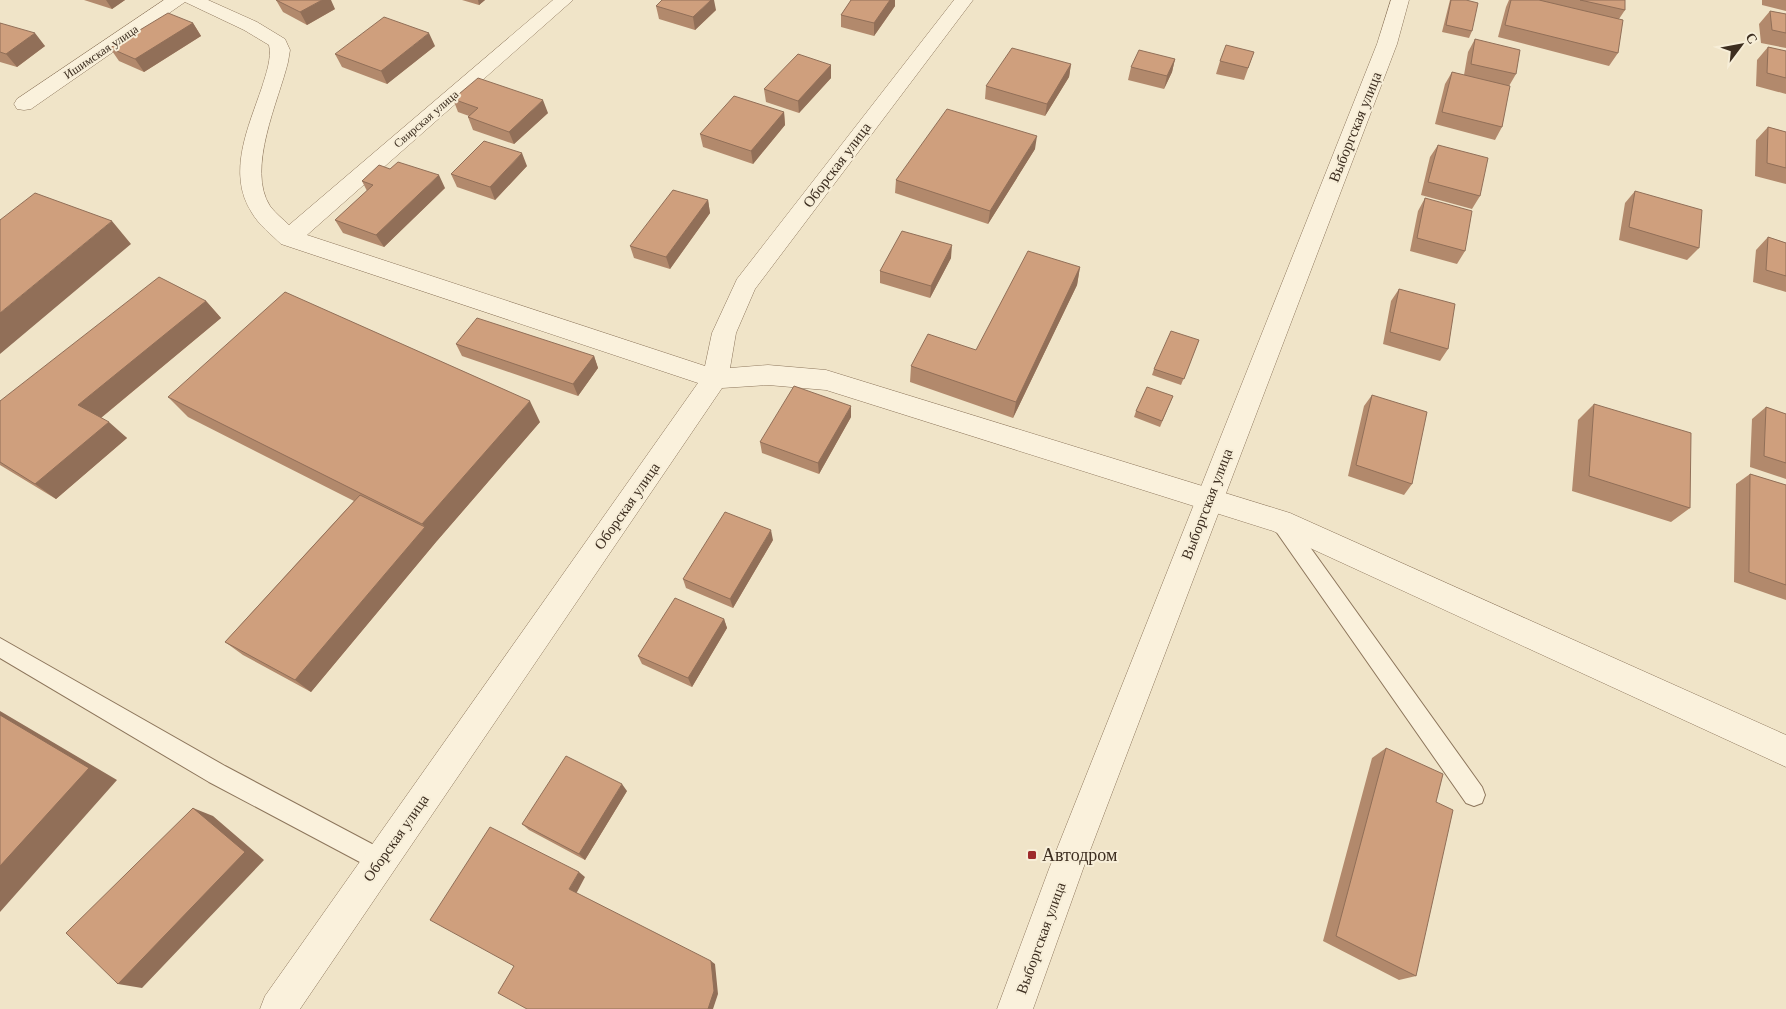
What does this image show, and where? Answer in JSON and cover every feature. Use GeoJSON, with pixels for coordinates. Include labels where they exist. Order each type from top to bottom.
{"type":"FeatureCollection","features":[{"type":"Feature","properties":{"kind":"street","name":"Ишимская улица"},"geometry":{"type":"LineString","coordinates":[[24,104],[177,0]]}},
{"type":"Feature","properties":{"kind":"street"},"geometry":{"type":"LineString","coordinates":[[193,0],[265,34],[279,43],[282,51],[270,94],[255,135],[251,171],[259,206],[271,222],[289,238],[715,379],[768,375],[826,380],[1280,521],[1786,751]]}},
{"type":"Feature","properties":{"kind":"street","name":"Свирская улица"},"geometry":{"type":"LineString","coordinates":[[289,238],[564,0]]}},
{"type":"Feature","properties":{"kind":"street","name":"Оборская улица"},"geometry":{"type":"LineString","coordinates":[[278,1009],[715,379],[724,333],[745,286],[964,0]]}},
{"type":"Feature","properties":{"kind":"street","name":"Выборгская улица"},"geometry":{"type":"LineString","coordinates":[[1016,1009],[1066,869],[1387,44],[1400,0]]}},
{"type":"Feature","properties":{"kind":"lane"},"geometry":{"type":"LineString","coordinates":[[1280,521],[1474,796]]}},
{"type":"Feature","properties":{"kind":"lane"},"geometry":{"type":"LineString","coordinates":[[0,647],[217,774],[381,861]]}},
{"type":"Feature","properties":{"kind":"building"},"geometry":{"type":"Polygon","coordinates":[[[276,0],[322,0],[300,12],[276,0]]]}},
{"type":"Feature","properties":{"kind":"building"},"geometry":{"type":"Polygon","coordinates":[[[662,0],[711,0],[693,17],[656,6],[662,0]]]}},
{"type":"Feature","properties":{"kind":"building"},"geometry":{"type":"Polygon","coordinates":[[[851,0],[890,0],[874,23],[841,15],[851,0]]]}},
{"type":"Feature","properties":{"kind":"building"},"geometry":{"type":"Polygon","coordinates":[[[1451,0],[1466,0],[1478,3],[1472,31],[1446,25],[1451,0]]]}},
{"type":"Feature","properties":{"kind":"building"},"geometry":{"type":"Polygon","coordinates":[[[1511,0],[1539,0],[1623,20],[1618,53],[1505,25],[1511,0]]]}},
{"type":"Feature","properties":{"kind":"building"},"geometry":{"type":"Polygon","coordinates":[[[1580,0],[1625,0],[1625,10],[1580,0]]]}},
{"type":"Feature","properties":{"kind":"building"},"geometry":{"type":"Polygon","coordinates":[[[1770,11],[1786,14],[1786,33],[1772,30],[1770,11]]]}},
{"type":"Feature","properties":{"kind":"building"},"geometry":{"type":"Polygon","coordinates":[[[168,13],[193,23],[135,59],[110,48],[168,13]]]}},
{"type":"Feature","properties":{"kind":"building"},"geometry":{"type":"Polygon","coordinates":[[[384,17],[429,33],[381,71],[335,54],[384,17]]]}},
{"type":"Feature","properties":{"kind":"building"},"geometry":{"type":"Polygon","coordinates":[[[0,23],[35,33],[6,54],[0,52],[0,23]]]}},
{"type":"Feature","properties":{"kind":"building"},"geometry":{"type":"Polygon","coordinates":[[[1475,39],[1520,50],[1516,74],[1471,64],[1475,39]]]}},
{"type":"Feature","properties":{"kind":"building"},"geometry":{"type":"Polygon","coordinates":[[[1226,45],[1254,52],[1248,68],[1220,61],[1226,45]]]}},
{"type":"Feature","properties":{"kind":"building"},"geometry":{"type":"Polygon","coordinates":[[[1768,47],[1786,51],[1786,78],[1767,73],[1768,47]]]}},
{"type":"Feature","properties":{"kind":"building"},"geometry":{"type":"Polygon","coordinates":[[[1012,48],[1071,64],[1047,104],[986,86],[1012,48]]]}},
{"type":"Feature","properties":{"kind":"building"},"geometry":{"type":"Polygon","coordinates":[[[1139,50],[1175,59],[1167,76],[1131,67],[1139,50]]]}},
{"type":"Feature","properties":{"kind":"building"},"geometry":{"type":"Polygon","coordinates":[[[798,54],[831,65],[798,101],[764,89],[798,54]]]}},
{"type":"Feature","properties":{"kind":"building"},"geometry":{"type":"Polygon","coordinates":[[[1452,72],[1510,86],[1502,127],[1442,112],[1452,72]]]}},
{"type":"Feature","properties":{"kind":"building"},"geometry":{"type":"Polygon","coordinates":[[[478,78],[543,100],[509,132],[468,117],[478,108],[453,99],[478,78]]]}},
{"type":"Feature","properties":{"kind":"building"},"geometry":{"type":"Polygon","coordinates":[[[734,96],[784,112],[751,151],[700,134],[734,96]]]}},
{"type":"Feature","properties":{"kind":"building"},"geometry":{"type":"Polygon","coordinates":[[[947,109],[1037,136],[990,211],[896,180],[947,109]]]}},
{"type":"Feature","properties":{"kind":"building"},"geometry":{"type":"Polygon","coordinates":[[[1768,127],[1786,132],[1786,168],[1767,163],[1768,127]]]}},
{"type":"Feature","properties":{"kind":"building"},"geometry":{"type":"Polygon","coordinates":[[[484,141],[522,153],[490,187],[451,174],[484,141]]]}},
{"type":"Feature","properties":{"kind":"building"},"geometry":{"type":"Polygon","coordinates":[[[1438,145],[1488,158],[1480,196],[1428,182],[1438,145]]]}},
{"type":"Feature","properties":{"kind":"building"},"geometry":{"type":"Polygon","coordinates":[[[398,162],[439,175],[376,235],[335,220],[373,185],[362,181],[379,165],[390,169],[398,162]]]}},
{"type":"Feature","properties":{"kind":"building"},"geometry":{"type":"Polygon","coordinates":[[[673,190],[708,200],[666,257],[630,246],[673,190]]]}},
{"type":"Feature","properties":{"kind":"building"},"geometry":{"type":"Polygon","coordinates":[[[1635,191],[1702,210],[1699,248],[1629,227],[1635,191]]]}},
{"type":"Feature","properties":{"kind":"building"},"geometry":{"type":"Polygon","coordinates":[[[35,193],[112,221],[0,313],[0,220],[35,193]]]}},
{"type":"Feature","properties":{"kind":"building"},"geometry":{"type":"Polygon","coordinates":[[[1425,198],[1472,211],[1465,251],[1417,238],[1425,198]]]}},
{"type":"Feature","properties":{"kind":"building"},"geometry":{"type":"Polygon","coordinates":[[[902,231],[952,245],[931,286],[880,271],[902,231]]]}},
{"type":"Feature","properties":{"kind":"building"},"geometry":{"type":"Polygon","coordinates":[[[1768,237],[1786,243],[1786,276],[1766,270],[1768,237]]]}},
{"type":"Feature","properties":{"kind":"building"},"geometry":{"type":"Polygon","coordinates":[[[1028,251],[1080,267],[1016,402],[911,366],[928,334],[976,350],[1028,251]]]}},
{"type":"Feature","properties":{"kind":"building"},"geometry":{"type":"Polygon","coordinates":[[[159,277],[206,301],[78,405],[109,422],[35,484],[0,462],[0,401],[159,277]]]}},
{"type":"Feature","properties":{"kind":"building"},"geometry":{"type":"Polygon","coordinates":[[[1399,289],[1455,304],[1448,349],[1390,332],[1399,289]]]}},
{"type":"Feature","properties":{"kind":"building"},"geometry":{"type":"Polygon","coordinates":[[[285,292],[530,401],[422,524],[168,397],[285,292]]]}},
{"type":"Feature","properties":{"kind":"building"},"geometry":{"type":"Polygon","coordinates":[[[477,318],[594,356],[573,384],[456,344],[477,318]]]}},
{"type":"Feature","properties":{"kind":"building"},"geometry":{"type":"Polygon","coordinates":[[[1171,331],[1199,340],[1184,379],[1154,369],[1171,331]]]}},
{"type":"Feature","properties":{"kind":"building"},"geometry":{"type":"Polygon","coordinates":[[[794,386],[851,406],[818,463],[760,442],[794,386]]]}},
{"type":"Feature","properties":{"kind":"building"},"geometry":{"type":"Polygon","coordinates":[[[1147,387],[1173,396],[1162,421],[1136,411],[1147,387]]]}},
{"type":"Feature","properties":{"kind":"building"},"geometry":{"type":"Polygon","coordinates":[[[1372,395],[1427,412],[1412,484],[1356,465],[1372,395]]]}},
{"type":"Feature","properties":{"kind":"building"},"geometry":{"type":"Polygon","coordinates":[[[1594,404],[1691,433],[1690,508],[1589,476],[1594,404]]]}},
{"type":"Feature","properties":{"kind":"building"},"geometry":{"type":"Polygon","coordinates":[[[1766,407],[1786,414],[1786,463],[1764,456],[1766,407]]]}},
{"type":"Feature","properties":{"kind":"building"},"geometry":{"type":"Polygon","coordinates":[[[1750,474],[1786,485],[1786,585],[1749,572],[1750,474]]]}},
{"type":"Feature","properties":{"kind":"building"},"geometry":{"type":"Polygon","coordinates":[[[360,495],[425,527],[295,680],[225,642],[360,495]]]}},
{"type":"Feature","properties":{"kind":"building"},"geometry":{"type":"Polygon","coordinates":[[[725,512],[771,530],[730,599],[683,579],[725,512]]]}},
{"type":"Feature","properties":{"kind":"building"},"geometry":{"type":"Polygon","coordinates":[[[675,598],[724,619],[688,678],[638,656],[675,598]]]}},
{"type":"Feature","properties":{"kind":"building"},"geometry":{"type":"Polygon","coordinates":[[[0,715],[89,768],[0,866],[0,715]]]}},
{"type":"Feature","properties":{"kind":"building"},"geometry":{"type":"Polygon","coordinates":[[[1386,748],[1443,774],[1436,802],[1453,810],[1416,976],[1336,936],[1386,748]]]}},
{"type":"Feature","properties":{"kind":"building"},"geometry":{"type":"Polygon","coordinates":[[[566,756],[622,784],[579,854],[522,824],[566,756]]]}},
{"type":"Feature","properties":{"kind":"building"},"geometry":{"type":"Polygon","coordinates":[[[193,808],[245,852],[118,984],[66,933],[193,808]]]}},
{"type":"Feature","properties":{"kind":"building"},"geometry":{"type":"Polygon","coordinates":[[[490,827],[579,872],[569,889],[711,961],[714,991],[708,1009],[527,1009],[498,993],[514,966],[430,920],[490,827]]]}},
{"type":"Feature","properties":{"kind":"place","name":"Автодром"},"geometry":{"type":"Point","coordinates":[1032,855]}}]}
